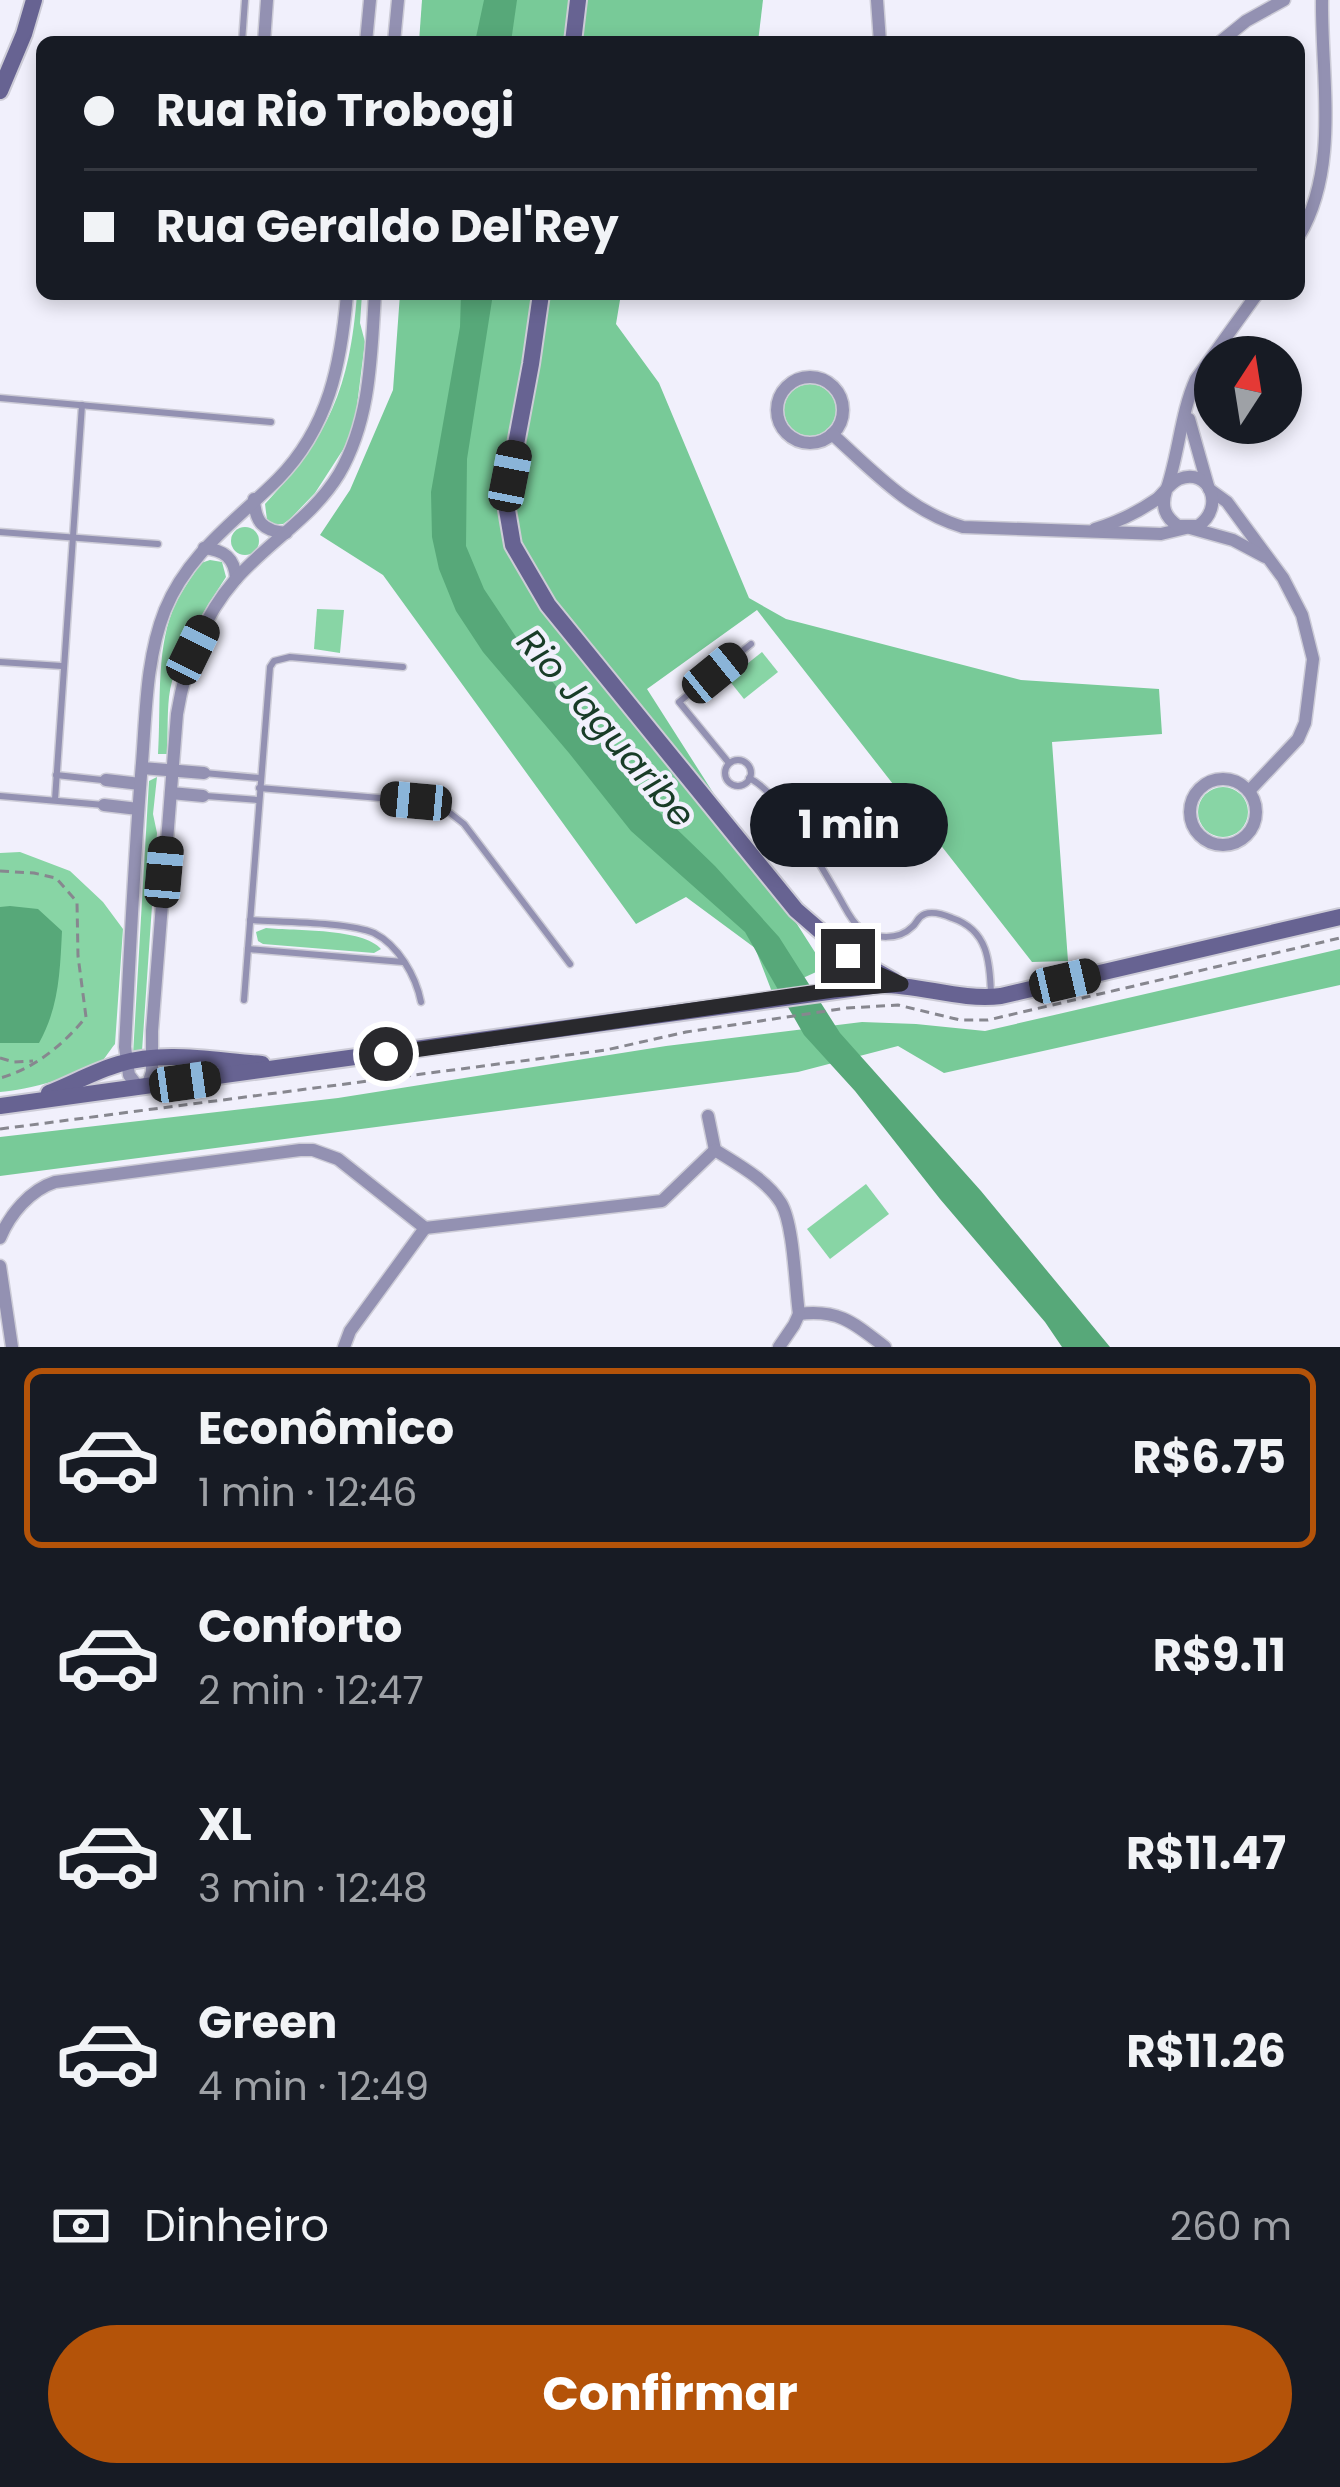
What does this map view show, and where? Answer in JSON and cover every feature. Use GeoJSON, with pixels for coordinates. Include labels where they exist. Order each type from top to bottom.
{"type":"FeatureCollection","features":[{"type":"Feature","properties":{"kind":"main road"},"geometry":{"type":"LineString","coordinates":[[0,91],[34,0]]}},
{"type":"Feature","properties":{"kind":"main road"},"geometry":{"type":"LineString","coordinates":[[574,36],[578,0]]}},
{"type":"Feature","properties":{"kind":"main road"},"geometry":{"type":"LineString","coordinates":[[540,300],[510,476],[507,510],[513,545],[548,605],[796,910],[848,956],[901,984],[991,998],[1340,917]]}},
{"type":"Feature","properties":{"kind":"main road"},"geometry":{"type":"LineString","coordinates":[[0,1106],[901,984]]}},
{"type":"Feature","properties":{"kind":"main road"},"geometry":{"type":"LineString","coordinates":[[26,1102],[126,1062],[172,1057],[301,1066]]}},
{"type":"Feature","properties":{"kind":"street"},"geometry":{"type":"LineString","coordinates":[[264,36],[267,0]]}},
{"type":"Feature","properties":{"kind":"street"},"geometry":{"type":"LineString","coordinates":[[367,36],[370,0]]}},
{"type":"Feature","properties":{"kind":"street"},"geometry":{"type":"LineString","coordinates":[[395,36],[398,0]]}},
{"type":"Feature","properties":{"kind":"street"},"geometry":{"type":"LineString","coordinates":[[877,0],[880,36]]}},
{"type":"Feature","properties":{"kind":"street"},"geometry":{"type":"LineString","coordinates":[[1227,36],[1284,0]]}},
{"type":"Feature","properties":{"kind":"street"},"geometry":{"type":"LineString","coordinates":[[1305,224],[1316,202],[1325,156],[1322,0]]}},
{"type":"Feature","properties":{"kind":"street"},"geometry":{"type":"LineString","coordinates":[[346,300],[339,362],[310,439],[204,548],[180,581],[157,634],[138,808],[126,1062],[129,1075],[143,1088],[151,1077],[183,677],[203,628],[236,579],[337,477],[358,435],[368,383],[375,300]]}},
{"type":"Feature","properties":{"kind":"street"},"geometry":{"type":"LineString","coordinates":[[1253,300],[1196,379],[1163,499],[1166,515],[1178,526],[1233,540],[1266,558]]}},
{"type":"Feature","properties":{"kind":"street"},"geometry":{"type":"LineString","coordinates":[[812,378],[832,386],[842,416],[832,434],[802,442],[784,431],[776,411],[791,383],[812,378]]}},
{"type":"Feature","properties":{"kind":"street"},"geometry":{"type":"LineString","coordinates":[[832,434],[898,494],[937,520],[987,530],[1161,534],[1205,521],[1214,506],[1187,408]]}},
{"type":"Feature","properties":{"kind":"street"},"geometry":{"type":"LineString","coordinates":[[1090,530],[1124,520],[1179,479],[1195,478],[1227,502],[1283,578],[1302,615],[1313,659],[1312,684],[1298,739],[1249,791]]}},
{"type":"Feature","properties":{"kind":"street"},"geometry":{"type":"LineString","coordinates":[[254,499],[260,524],[286,533]]}},
{"type":"Feature","properties":{"kind":"street"},"geometry":{"type":"LineString","coordinates":[[204,548],[232,559],[236,579]]}},
{"type":"Feature","properties":{"kind":"street"},"geometry":{"type":"LineString","coordinates":[[142,768],[204,773]]}},
{"type":"Feature","properties":{"kind":"street"},"geometry":{"type":"LineString","coordinates":[[1226,779],[1249,791],[1256,816],[1244,838],[1219,845],[1197,833],[1190,809],[1202,787],[1226,779]]}},
{"type":"Feature","properties":{"kind":"street"},"geometry":{"type":"LineString","coordinates":[[106,780],[140,784]]}},
{"type":"Feature","properties":{"kind":"street"},"geometry":{"type":"LineString","coordinates":[[171,793],[203,796]]}},
{"type":"Feature","properties":{"kind":"street"},"geometry":{"type":"LineString","coordinates":[[104,805],[138,808]]}},
{"type":"Feature","properties":{"kind":"street"},"geometry":{"type":"LineString","coordinates":[[707,1116],[715,1150],[771,1190],[788,1223],[799,1314],[778,1347]]}},
{"type":"Feature","properties":{"kind":"street"},"geometry":{"type":"LineString","coordinates":[[0,1238],[32,1193],[55,1182],[313,1150],[338,1159],[425,1228],[662,1202],[715,1150]]}},
{"type":"Feature","properties":{"kind":"street"},"geometry":{"type":"LineString","coordinates":[[344,1347],[350,1330],[425,1228]]}},
{"type":"Feature","properties":{"kind":"street"},"geometry":{"type":"LineString","coordinates":[[0,1266],[11,1347]]}},
{"type":"Feature","properties":{"kind":"street"},"geometry":{"type":"LineString","coordinates":[[799,1314],[819,1311],[847,1319],[885,1347]]}},
{"type":"Feature","properties":{"kind":"lane"},"geometry":{"type":"LineString","coordinates":[[242,36],[245,0]]}},
{"type":"Feature","properties":{"kind":"lane"},"geometry":{"type":"LineString","coordinates":[[0,398],[271,422]]}},
{"type":"Feature","properties":{"kind":"lane"},"geometry":{"type":"LineString","coordinates":[[55,800],[82,405]]}},
{"type":"Feature","properties":{"kind":"lane"},"geometry":{"type":"LineString","coordinates":[[0,532],[158,544]]}},
{"type":"Feature","properties":{"kind":"lane"},"geometry":{"type":"LineString","coordinates":[[730,763],[679,702],[751,644]]}},
{"type":"Feature","properties":{"kind":"lane"},"geometry":{"type":"LineString","coordinates":[[244,1000],[267,676],[274,661],[290,657],[403,667]]}},
{"type":"Feature","properties":{"kind":"lane"},"geometry":{"type":"LineString","coordinates":[[0,662],[63,667]]}},
{"type":"Feature","properties":{"kind":"lane"},"geometry":{"type":"LineString","coordinates":[[749,778],[742,785],[728,781],[725,771],[739,760],[748,764],[749,778],[766,791],[800,833],[861,929],[897,937],[929,913],[968,925],[987,950],[991,998]]}},
{"type":"Feature","properties":{"kind":"lane"},"geometry":{"type":"LineString","coordinates":[[204,773],[260,778]]}},
{"type":"Feature","properties":{"kind":"lane"},"geometry":{"type":"LineString","coordinates":[[56,775],[106,780]]}},
{"type":"Feature","properties":{"kind":"lane"},"geometry":{"type":"LineString","coordinates":[[259,788],[416,801],[450,813],[464,824],[569,964]]}},
{"type":"Feature","properties":{"kind":"lane"},"geometry":{"type":"LineString","coordinates":[[0,796],[104,805]]}},
{"type":"Feature","properties":{"kind":"lane"},"geometry":{"type":"LineString","coordinates":[[203,796],[258,800]]}},
{"type":"Feature","properties":{"kind":"lane"},"geometry":{"type":"LineString","coordinates":[[250,920],[366,930],[387,942],[404,962],[422,1002]]}},
{"type":"Feature","properties":{"kind":"lane"},"geometry":{"type":"LineString","coordinates":[[248,949],[404,962]]}},
{"type":"Feature","properties":{"kind":"path"},"geometry":{"type":"LineString","coordinates":[[0,871],[56,878],[77,902],[86,1018],[38,1061],[0,1078]]}},
{"type":"Feature","properties":{"kind":"path"},"geometry":{"type":"LineString","coordinates":[[0,1129],[606,1050],[686,1032],[847,1007]]}},
{"type":"Feature","properties":{"kind":"path"},"geometry":{"type":"LineString","coordinates":[[0,1058],[38,1061]]}},
{"type":"Feature","properties":{"kind":"shaded area"},"geometry":{"type":"Polygon","coordinates":[[[422,0],[763,0],[759,36],[419,36],[422,0]]]}},
{"type":"Feature","properties":{"kind":"shaded area"},"geometry":{"type":"Polygon","coordinates":[[[484,0],[517,0],[512,36],[476,36],[484,0]]]}},
{"type":"Feature","properties":{"kind":"shaded area"},"geometry":{"type":"Polygon","coordinates":[[[356,300],[362,300],[365,342],[355,421],[346,445],[315,493],[290,519],[275,524],[267,520],[265,504],[320,433],[342,384],[356,300]]]}},
{"type":"Feature","properties":{"kind":"shaded area"},"geometry":{"type":"Polygon","coordinates":[[[400,300],[620,300],[616,324],[659,383],[749,598],[786,619],[1021,680],[1159,689],[1162,734],[1052,742],[1068,961],[1032,962],[757,610],[647,689],[825,968],[772,992],[755,948],[686,897],[636,924],[383,575],[320,535],[350,490],[393,390],[400,300]]]}},
{"type":"Feature","properties":{"kind":"shaded area"},"geometry":{"type":"Polygon","coordinates":[[[461,300],[492,300],[467,459],[466,546],[484,589],[516,637],[656,809],[779,937],[840,1033],[981,1191],[1110,1347],[1062,1347],[855,1091],[804,1035],[745,932],[631,831],[483,652],[456,611],[432,537],[431,492],[461,300]]]}},
{"type":"Feature","properties":{"kind":"shaded area"},"geometry":{"type":"Polygon","coordinates":[[[810,384],[828,392],[836,410],[828,428],[810,436],[792,428],[784,410],[792,392],[810,384]]]}},
{"type":"Feature","properties":{"kind":"shaded area"},"geometry":{"type":"Polygon","coordinates":[[[245,527],[255,531],[259,541],[255,551],[245,555],[235,551],[231,541],[235,531],[245,527]]]}},
{"type":"Feature","properties":{"kind":"shaded area"},"geometry":{"type":"Polygon","coordinates":[[[222,562],[226,577],[177,665],[169,697],[167,754],[158,754],[167,628],[185,586],[201,563],[222,562]]]}},
{"type":"Feature","properties":{"kind":"shaded area"},"geometry":{"type":"Polygon","coordinates":[[[317,609],[344,610],[340,653],[314,649],[317,609]]]}},
{"type":"Feature","properties":{"kind":"shaded area"},"geometry":{"type":"Polygon","coordinates":[[[762,652],[778,672],[744,699],[728,679],[762,652]]]}},
{"type":"Feature","properties":{"kind":"shaded area"},"geometry":{"type":"Polygon","coordinates":[[[157,777],[142,1051],[133,1055],[149,781],[157,777]]]}},
{"type":"Feature","properties":{"kind":"shaded area"},"geometry":{"type":"Polygon","coordinates":[[[1213,788],[1233,788],[1247,802],[1247,822],[1233,836],[1213,836],[1199,822],[1199,802],[1213,788]]]}},
{"type":"Feature","properties":{"kind":"shaded area"},"geometry":{"type":"Polygon","coordinates":[[[20,852],[70,871],[123,929],[115,1044],[103,1060],[82,1071],[0,1092],[0,853],[20,852]]]}},
{"type":"Feature","properties":{"kind":"shaded area"},"geometry":{"type":"Polygon","coordinates":[[[0,907],[38,909],[62,931],[55,1003],[39,1043],[0,1043],[0,907]]]}},
{"type":"Feature","properties":{"kind":"shaded area"},"geometry":{"type":"Polygon","coordinates":[[[266,928],[344,934],[381,949],[374,953],[263,944],[256,932],[266,928]]]}},
{"type":"Feature","properties":{"kind":"shaded area"},"geometry":{"type":"Polygon","coordinates":[[[1340,949],[1340,985],[944,1073],[898,1046],[798,1072],[0,1176],[0,1137],[338,1098],[666,1046],[862,1022],[985,1031],[1340,949]]]}},
{"type":"Feature","properties":{"kind":"shaded area"},"geometry":{"type":"Polygon","coordinates":[[[866,1184],[889,1214],[830,1259],[807,1229],[866,1184]]]}},
{"type":"Feature","properties":{"kind":"route"},"geometry":{"type":"LineString","coordinates":[[386,1054],[901,984],[848,956]]}},
{"type":"Feature","properties":{"kind":"water label","name":"Rio Jaguaribe"},"geometry":{"type":"Point","coordinates":[606,728]}}]}
